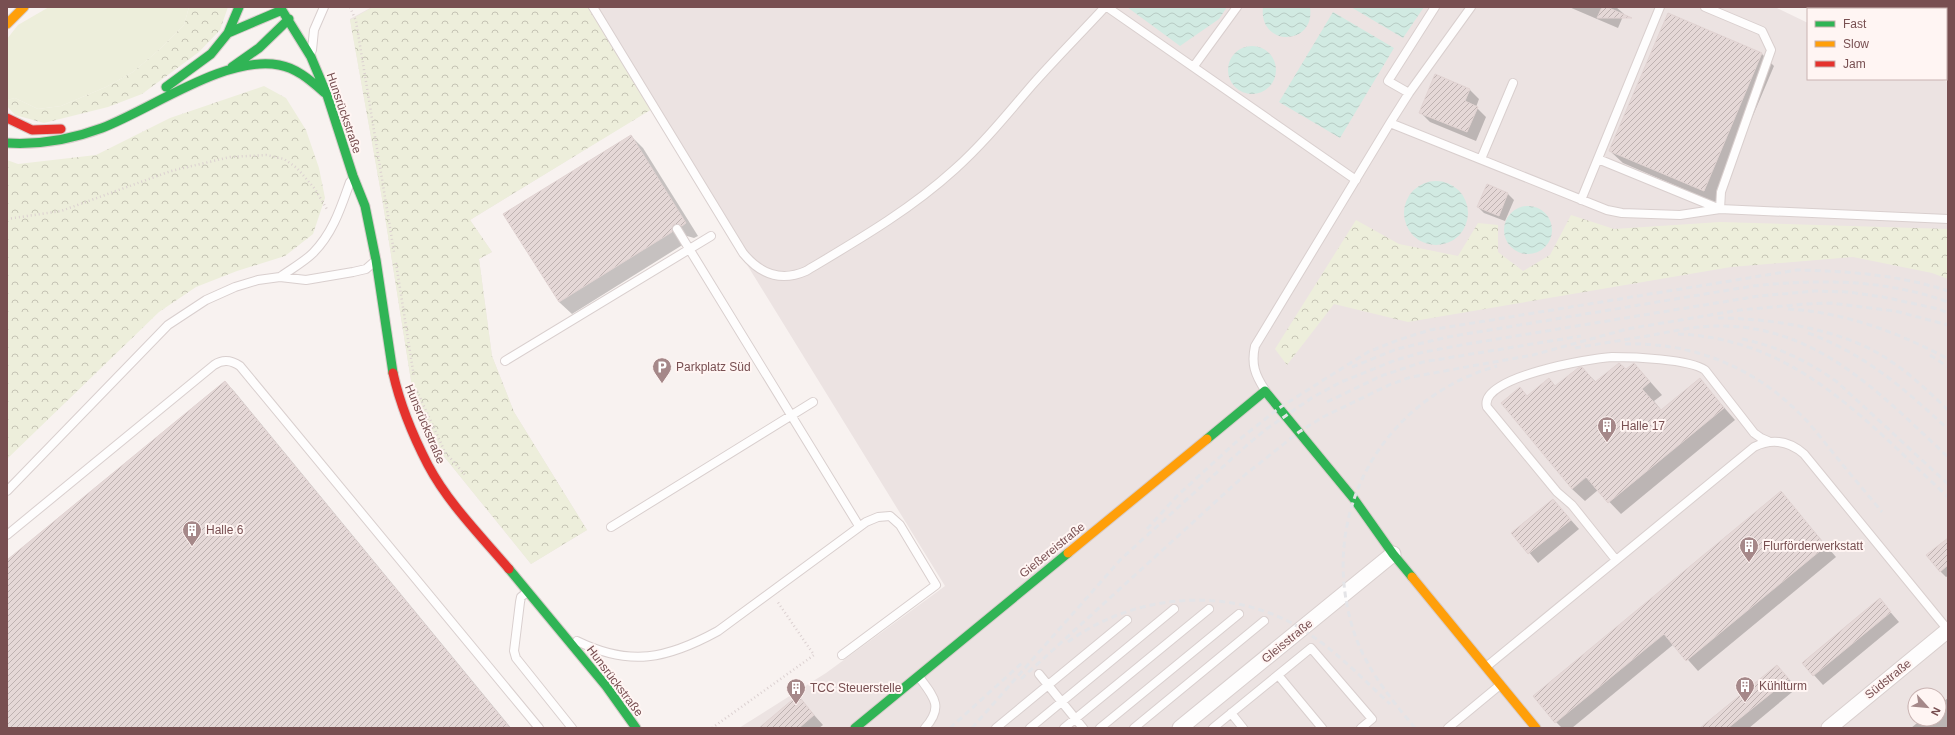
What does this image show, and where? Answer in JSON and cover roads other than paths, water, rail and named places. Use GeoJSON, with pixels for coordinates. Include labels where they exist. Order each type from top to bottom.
{"type":"FeatureCollection","features":[{"type":"Feature","properties":{"kind":"street"},"geometry":{"type":"LineString","coordinates":[[7,24],[24,7]]}},
{"type":"Feature","properties":{"kind":"street"},"geometry":{"type":"LineString","coordinates":[[122,108],[163,90],[211,54],[228,33],[239,7]]}},
{"type":"Feature","properties":{"kind":"street"},"geometry":{"type":"LineString","coordinates":[[228,33],[253,21],[285,12]]}},
{"type":"Feature","properties":{"kind":"street"},"geometry":{"type":"LineString","coordinates":[[7,143],[27,146],[66,139],[99,130],[229,69],[259,48],[285,12]]}},
{"type":"Feature","properties":{"kind":"street","name":"Hunsrückstraße"},"geometry":{"type":"LineString","coordinates":[[285,12],[311,57],[327,95],[352,176],[365,206],[376,260],[389,354],[399,398],[428,465],[450,498],[606,686],[636,728]]}},
{"type":"Feature","properties":{"kind":"street"},"geometry":{"type":"LineString","coordinates":[[229,69],[271,64],[280,65],[302,75],[327,95]]}},
{"type":"Feature","properties":{"kind":"street"},"geometry":{"type":"LineString","coordinates":[[7,118],[32,130],[69,128]]}},
{"type":"Feature","properties":{"kind":"street"},"geometry":{"type":"LineString","coordinates":[[89,122],[102,118]]}},
{"type":"Feature","properties":{"kind":"street"},"geometry":{"type":"LineString","coordinates":[[1265,391],[1354,499],[1393,554],[1536,728]]}},
{"type":"Feature","properties":{"kind":"street","name":"Gießereistraße"},"geometry":{"type":"LineString","coordinates":[[855,728],[1265,391]]}},
{"type":"Feature","properties":{"kind":"street","name":"Gleisstraße"},"geometry":{"type":"LineString","coordinates":[[1180,728],[1393,554]]}},
{"type":"Feature","properties":{"kind":"street","name":"Südstraße"},"geometry":{"type":"LineString","coordinates":[[1829,728],[1948,630]]}},
{"type":"Feature","properties":{"kind":"lane"},"geometry":{"type":"LineString","coordinates":[[311,57],[314,30],[324,7]]}},
{"type":"Feature","properties":{"kind":"lane"},"geometry":{"type":"LineString","coordinates":[[593,7],[743,253],[751,262],[774,276],[796,276],[806,272],[892,219],[951,173],[994,131],[1034,83],[1106,7],[1194,66],[1356,180]]}},
{"type":"Feature","properties":{"kind":"lane"},"geometry":{"type":"LineString","coordinates":[[1194,66],[1237,7]]}},
{"type":"Feature","properties":{"kind":"lane"},"geometry":{"type":"LineString","coordinates":[[1409,93],[1388,80],[1435,7]]}},
{"type":"Feature","properties":{"kind":"lane"},"geometry":{"type":"LineString","coordinates":[[1265,391],[1255,376],[1253,355],[1255,346],[1409,93],[1471,7]]}},
{"type":"Feature","properties":{"kind":"lane"},"geometry":{"type":"LineString","coordinates":[[1581,200],[1660,7]]}},
{"type":"Feature","properties":{"kind":"lane"},"geometry":{"type":"LineString","coordinates":[[1704,7],[1762,31],[1771,50],[1721,192],[1720,209]]}},
{"type":"Feature","properties":{"kind":"lane"},"geometry":{"type":"LineString","coordinates":[[1480,159],[1513,82]]}},
{"type":"Feature","properties":{"kind":"lane"},"geometry":{"type":"LineString","coordinates":[[1390,123],[1581,200],[1607,210],[1622,213],[1680,215],[1720,209],[1948,219]]}},
{"type":"Feature","properties":{"kind":"lane"},"geometry":{"type":"LineString","coordinates":[[1598,159],[1720,209]]}},
{"type":"Feature","properties":{"kind":"lane"},"geometry":{"type":"LineString","coordinates":[[280,277],[313,254],[332,228],[352,176]]}},
{"type":"Feature","properties":{"kind":"lane"},"geometry":{"type":"LineString","coordinates":[[677,229],[859,526]]}},
{"type":"Feature","properties":{"kind":"lane"},"geometry":{"type":"LineString","coordinates":[[505,361],[711,236]]}},
{"type":"Feature","properties":{"kind":"lane"},"geometry":{"type":"LineString","coordinates":[[7,491],[168,325],[206,300],[235,287],[258,280],[280,277],[306,280],[366,269],[376,260]]}},
{"type":"Feature","properties":{"kind":"lane"},"geometry":{"type":"LineString","coordinates":[[1616,560],[1572,505],[1557,492],[1486,407],[1488,396],[1503,384],[1564,364],[1612,357],[1677,362],[1696,366],[1705,370],[1754,433],[1769,441],[1785,442],[1804,454],[1948,630]]}},
{"type":"Feature","properties":{"kind":"lane"},"geometry":{"type":"LineString","coordinates":[[7,534],[214,365],[220,361],[235,363],[240,366],[539,728]]}},
{"type":"Feature","properties":{"kind":"lane"},"geometry":{"type":"LineString","coordinates":[[611,527],[813,402]]}},
{"type":"Feature","properties":{"kind":"lane"},"geometry":{"type":"LineString","coordinates":[[1486,667],[1754,447],[1769,441]]}},
{"type":"Feature","properties":{"kind":"lane"},"geometry":{"type":"LineString","coordinates":[[563,634],[610,654],[635,657],[669,653],[691,646],[718,631],[859,526],[878,516],[890,516],[900,525],[936,585],[842,655]]}},
{"type":"Feature","properties":{"kind":"lane"},"geometry":{"type":"LineString","coordinates":[[528,591],[521,597],[520,602],[514,651],[516,658],[572,728]]}},
{"type":"Feature","properties":{"kind":"lane"},"geometry":{"type":"LineString","coordinates":[[1064,728],[1208,609]]}},
{"type":"Feature","properties":{"kind":"lane"},"geometry":{"type":"LineString","coordinates":[[1030,728],[1174,610]]}},
{"type":"Feature","properties":{"kind":"lane"},"geometry":{"type":"LineString","coordinates":[[1100,728],[1239,614]]}},
{"type":"Feature","properties":{"kind":"lane"},"geometry":{"type":"LineString","coordinates":[[996,728],[1128,620]]}},
{"type":"Feature","properties":{"kind":"lane"},"geometry":{"type":"LineString","coordinates":[[1134,728],[1264,621]]}},
{"type":"Feature","properties":{"kind":"lane"},"geometry":{"type":"LineString","coordinates":[[1213,728],[1311,648],[1372,719],[1361,728]]}},
{"type":"Feature","properties":{"kind":"lane"},"geometry":{"type":"LineString","coordinates":[[1039,674],[1083,728]]}},
{"type":"Feature","properties":{"kind":"lane"},"geometry":{"type":"LineString","coordinates":[[1278,675],[1322,728]]}},
{"type":"Feature","properties":{"kind":"lane"},"geometry":{"type":"LineString","coordinates":[[918,676],[933,695],[936,703],[933,719],[925,728]]}},
{"type":"Feature","properties":{"kind":"lane"},"geometry":{"type":"LineString","coordinates":[[1448,728],[1501,685]]}},
{"type":"Feature","properties":{"kind":"lane"},"geometry":{"type":"LineString","coordinates":[[1231,713],[1243,728]]}},
{"type":"Feature","properties":{"kind":"water"},"geometry":{"type":"Polygon","coordinates":[[[1127,7],[1227,7],[1219,19],[1180,46],[1127,7]]]}},
{"type":"Feature","properties":{"kind":"water"},"geometry":{"type":"Polygon","coordinates":[[[1263,7],[1310,7],[1309,20],[1304,30],[1296,35],[1287,37],[1277,35],[1269,30],[1264,20],[1263,7]]]}},
{"type":"Feature","properties":{"kind":"water"},"geometry":{"type":"Polygon","coordinates":[[[1351,7],[1424,7],[1403,38],[1351,7]]]}},
{"type":"Feature","properties":{"kind":"water"},"geometry":{"type":"Polygon","coordinates":[[[1333,12],[1394,48],[1340,138],[1279,102],[1333,12]]]}},
{"type":"Feature","properties":{"kind":"water"},"geometry":{"type":"Polygon","coordinates":[[[1247,46],[1257,46],[1266,50],[1272,56],[1275,61],[1275,79],[1266,90],[1257,94],[1247,94],[1238,90],[1232,84],[1228,75],[1228,65],[1232,56],[1238,50],[1247,46]]]}},
{"type":"Feature","properties":{"kind":"water"},"geometry":{"type":"Polygon","coordinates":[[[1430,181],[1442,181],[1459,190],[1466,201],[1468,213],[1466,225],[1459,236],[1442,245],[1430,245],[1418,240],[1409,231],[1404,219],[1404,207],[1409,195],[1418,186],[1430,181]]]}},
{"type":"Feature","properties":{"kind":"water"},"geometry":{"type":"Polygon","coordinates":[[[1523,206],[1533,206],[1542,210],[1548,216],[1551,221],[1551,239],[1542,250],[1533,254],[1523,254],[1514,250],[1508,244],[1504,235],[1504,225],[1508,216],[1514,210],[1523,206]]]}},
{"type":"Feature","properties":{"kind":"railway"},"geometry":{"type":"LineString","coordinates":[[1147,529],[1177,496],[1235,443],[1279,408],[1368,352],[1398,340],[1430,330],[1797,270],[1835,271],[1874,275],[1911,281],[1948,291]]}},
{"type":"Feature","properties":{"kind":"railway"},"geometry":{"type":"LineString","coordinates":[[1352,367],[1397,349],[1448,337],[1753,286],[1802,282],[1876,285],[1924,294],[1948,302]]}},
{"type":"Feature","properties":{"kind":"railway"},"geometry":{"type":"LineString","coordinates":[[972,728],[1121,559],[1265,430],[1313,397],[1341,382],[1396,360],[1424,352],[1759,296],[1815,291],[1848,292],[1883,297],[1939,309],[1948,313]]}},
{"type":"Feature","properties":{"kind":"railway"},"geometry":{"type":"LineString","coordinates":[[1021,679],[1246,474],[1299,432],[1323,417],[1389,385],[1411,377],[1533,355],[1627,329],[1740,310],[1831,303],[1895,311],[1948,325]]}},
{"type":"Feature","properties":{"kind":"railway"},"geometry":{"type":"LineString","coordinates":[[1788,309],[1830,314],[1871,325],[1911,341],[1948,359]]}},
{"type":"Feature","properties":{"kind":"railway"},"geometry":{"type":"LineString","coordinates":[[1718,318],[1737,318],[1777,322],[1819,330],[1857,343],[1874,351],[1904,370],[1948,410]]}},
{"type":"Feature","properties":{"kind":"railway"},"geometry":{"type":"LineString","coordinates":[[1575,348],[1688,328],[1710,326],[1754,329],[1787,337],[1817,351],[1845,368],[1872,388],[1948,457]]}},
{"type":"Feature","properties":{"kind":"railway"},"geometry":{"type":"LineString","coordinates":[[1808,333],[1829,342],[1866,362],[1899,386],[1948,429]]}},
{"type":"Feature","properties":{"kind":"railway"},"geometry":{"type":"LineString","coordinates":[[1678,334],[1720,339],[1759,351],[1794,368],[1827,389],[1858,414],[1948,497]]}},
{"type":"Feature","properties":{"kind":"railway"},"geometry":{"type":"LineString","coordinates":[[1327,402],[1381,376],[1423,362],[1581,336]]}},
{"type":"Feature","properties":{"kind":"railway"},"geometry":{"type":"LineString","coordinates":[[1742,339],[1791,355],[1836,381],[1948,484]]}},
{"type":"Feature","properties":{"kind":"railway"},"geometry":{"type":"LineString","coordinates":[[1625,344],[1649,344],[1673,347],[1696,353],[1719,360],[1761,382],[1780,396],[1805,419],[1882,512]]}},
{"type":"Feature","properties":{"kind":"railway"},"geometry":{"type":"LineString","coordinates":[[1930,355],[1948,367]]}},
{"type":"Feature","properties":{"kind":"railway"},"geometry":{"type":"LineString","coordinates":[[1415,728],[1388,695],[1372,671],[1365,659],[1354,632],[1344,589],[1344,546],[1352,506],[1368,468],[1391,434],[1420,405],[1456,382],[1497,366]]}},
{"type":"Feature","properties":{"kind":"railway"},"geometry":{"type":"LineString","coordinates":[[1068,642],[1094,626],[1123,613],[1153,605],[1184,601],[1214,601],[1245,606],[1274,615],[1302,629],[1314,637],[1348,665],[1390,704]]}},
{"type":"Feature","properties":{"kind":"railway"},"geometry":{"type":"LineString","coordinates":[[950,728],[1023,662]]}},
{"type":"Feature","properties":{"kind":"place","name":"Parkplatz Süd"},"geometry":{"type":"Point","coordinates":[662,384]}},
{"type":"Feature","properties":{"kind":"place","name":"Halle 17"},"geometry":{"type":"Point","coordinates":[1607,443]}},
{"type":"Feature","properties":{"kind":"place","name":"Halle 6"},"geometry":{"type":"Point","coordinates":[192,547]}},
{"type":"Feature","properties":{"kind":"place","name":"Flurförderwerkstatt"},"geometry":{"type":"Point","coordinates":[1749,563]}},
{"type":"Feature","properties":{"kind":"place","name":"Kühlturm"},"geometry":{"type":"Point","coordinates":[1745,703]}},
{"type":"Feature","properties":{"kind":"place","name":"TCC Steuerstelle"},"geometry":{"type":"Point","coordinates":[796,705]}}]}
